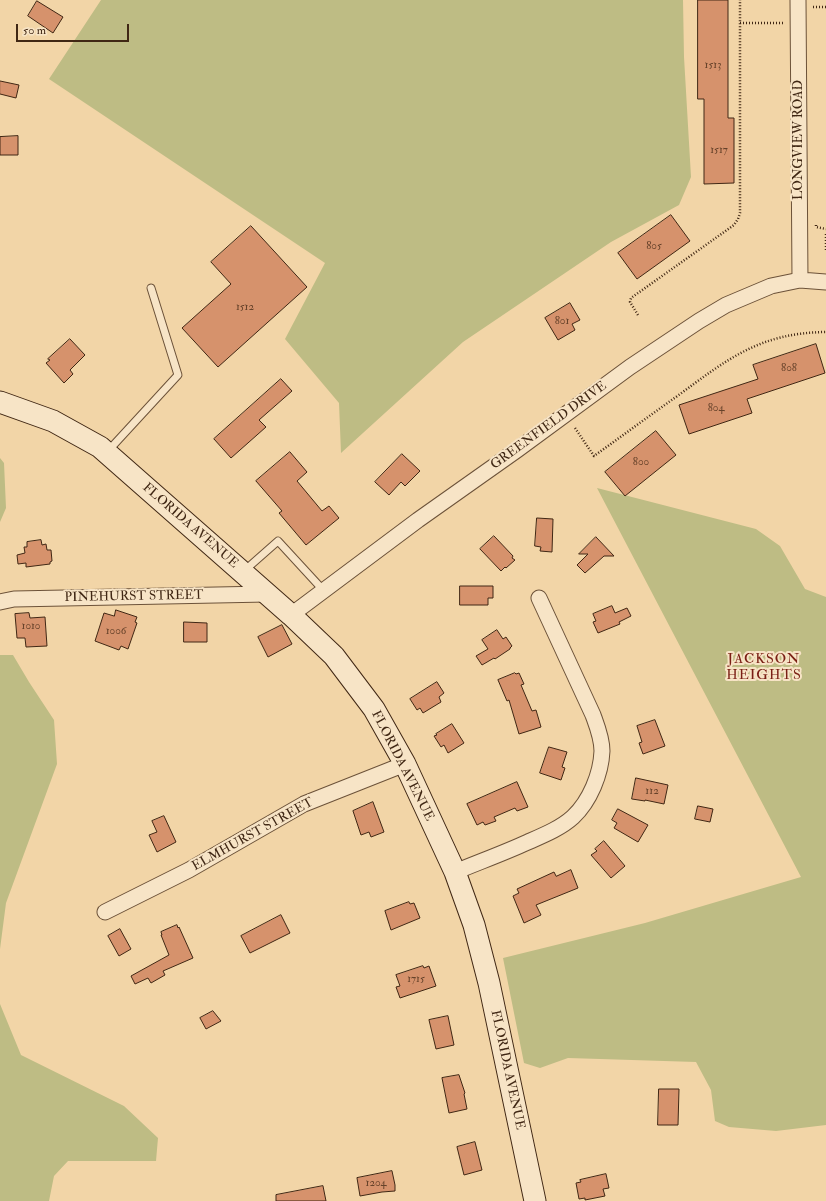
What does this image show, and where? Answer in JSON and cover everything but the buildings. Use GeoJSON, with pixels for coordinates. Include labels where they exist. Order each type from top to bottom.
{"type":"FeatureCollection","features":[{"type":"Feature","properties":{"kind":"main road","name":"FLORIDA AVENUE"},"geometry":{"type":"LineString","coordinates":[[0,402],[53,422],[100,447],[291,615],[334,656],[374,709],[404,764],[455,872],[474,925],[489,983],[534,1201]]}},
{"type":"Feature","properties":{"kind":"street","name":"LONGVIEW ROAD"},"geometry":{"type":"LineString","coordinates":[[800,280],[804,3]]}},
{"type":"Feature","properties":{"kind":"street","name":"GREENFIELD DRIVE"},"geometry":{"type":"LineString","coordinates":[[291,615],[418,520],[630,367],[699,321],[726,305],[771,286],[800,280],[826,282]]}},
{"type":"Feature","properties":{"kind":"street","name":"PINEHURST STREET"},"geometry":{"type":"LineString","coordinates":[[0,602],[14,600],[267,594]]}},
{"type":"Feature","properties":{"kind":"street"},"geometry":{"type":"LineString","coordinates":[[455,872],[513,849],[560,826],[574,816],[581,807],[592,789],[599,771],[602,750],[595,720],[586,697],[539,598]]}},
{"type":"Feature","properties":{"kind":"street","name":"ELMHURST STREET"},"geometry":{"type":"LineString","coordinates":[[105,912],[188,870],[304,804],[404,764]]}},
{"type":"Feature","properties":{"kind":"lane"},"geometry":{"type":"LineString","coordinates":[[107,453],[178,375],[151,288]]}},
{"type":"Feature","properties":{"kind":"lane"},"geometry":{"type":"LineString","coordinates":[[242,572],[278,541],[324,591]]}},
{"type":"Feature","properties":{"kind":"path"},"geometry":{"type":"LineString","coordinates":[[638,315],[631,305],[631,298],[734,225],[740,213],[740,0]]}},
{"type":"Feature","properties":{"kind":"path"},"geometry":{"type":"LineString","coordinates":[[804,3],[826,7]]}},
{"type":"Feature","properties":{"kind":"path"},"geometry":{"type":"LineString","coordinates":[[740,23],[783,23]]}},
{"type":"Feature","properties":{"kind":"path"},"geometry":{"type":"LineString","coordinates":[[816,220],[816,226],[826,228]]}},
{"type":"Feature","properties":{"kind":"path"},"geometry":{"type":"LineString","coordinates":[[826,234],[826,250]]}},
{"type":"Feature","properties":{"kind":"path"},"geometry":{"type":"LineString","coordinates":[[575,428],[594,456],[718,366],[742,351],[782,336],[810,332],[826,332]]}},
{"type":"Feature","properties":{"kind":"shaded area"},"geometry":{"type":"Polygon","coordinates":[[[101,0],[683,0],[684,57],[691,177],[679,205],[611,242],[463,342],[341,453],[339,403],[285,339],[325,263],[49,79],[101,0]]]}},
{"type":"Feature","properties":{"kind":"shaded area"},"geometry":{"type":"Polygon","coordinates":[[[0,458],[4,463],[6,508],[0,522],[0,458]]]}},
{"type":"Feature","properties":{"kind":"shaded area"},"geometry":{"type":"Polygon","coordinates":[[[597,488],[756,529],[780,546],[805,589],[826,597],[826,1125],[776,1131],[729,1127],[715,1121],[711,1090],[696,1062],[568,1058],[540,1068],[524,1063],[503,958],[645,923],[801,877],[597,488]]]}},
{"type":"Feature","properties":{"kind":"shaded area"},"geometry":{"type":"Polygon","coordinates":[[[0,655],[13,655],[54,720],[57,764],[6,903],[0,949],[0,655]]]}},
{"type":"Feature","properties":{"kind":"shaded area"},"geometry":{"type":"Polygon","coordinates":[[[0,1004],[21,1055],[124,1106],[158,1138],[156,1161],[68,1161],[54,1176],[49,1201],[0,1201],[0,1004]]]}},
{"type":"Feature","properties":{"kind":"district","name":"JACKSON HEIGHTS"},"geometry":{"type":"Point","coordinates":[764,668]}}]}
